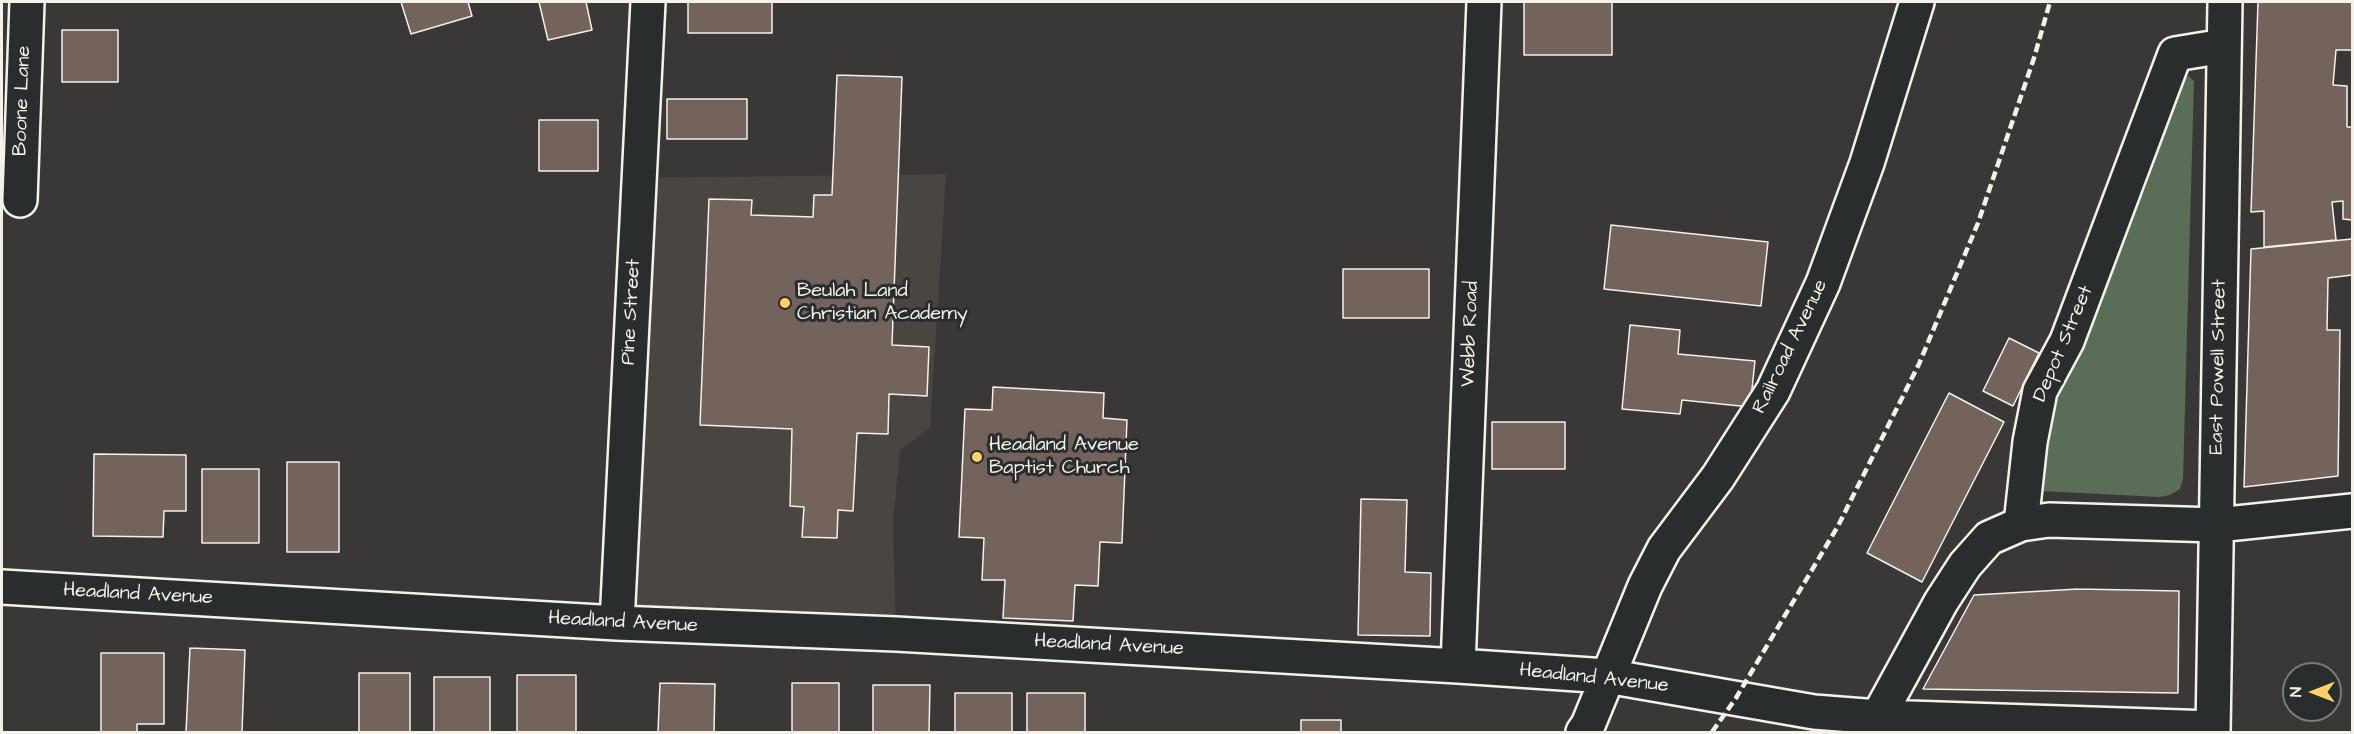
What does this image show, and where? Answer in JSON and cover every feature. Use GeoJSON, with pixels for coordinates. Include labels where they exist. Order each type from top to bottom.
{"type":"FeatureCollection","features":[{"type":"Feature","properties":{"kind":"street","name":"Boone Lane"},"geometry":{"type":"LineString","coordinates":[[20,200],[27,2]]}},
{"type":"Feature","properties":{"kind":"street","name":"Pine Street"},"geometry":{"type":"LineString","coordinates":[[617,623],[648,2]]}},
{"type":"Feature","properties":{"kind":"street","name":"Webb Road"},"geometry":{"type":"LineString","coordinates":[[1458,666],[1484,2]]}},
{"type":"Feature","properties":{"kind":"street","name":"Railroad Avenue"},"geometry":{"type":"LineString","coordinates":[[1583,732],[1588,725],[1645,586],[1665,549],[1718,477],[1773,391],[1823,283],[1867,163],[1917,2]]}},
{"type":"Feature","properties":{"kind":"street","name":"East Powell Street"},"geometry":{"type":"LineString","coordinates":[[2213,730],[2226,2]]}},
{"type":"Feature","properties":{"kind":"street","name":"Depot Street"},"geometry":{"type":"LineString","coordinates":[[2021,524],[2030,442],[2040,391],[2067,341],[2175,54],[2224,46]]}},
{"type":"Feature","properties":{"kind":"street"},"geometry":{"type":"LineString","coordinates":[[1878,717],[1941,602],[1965,565],[1989,538],[2021,524],[2049,520],[2217,525],[2352,511]]}},
{"type":"Feature","properties":{"kind":"street","name":"Headland Avenue"},"geometry":{"type":"LineString","coordinates":[[2,587],[617,623],[897,634],[1458,666],[1607,676],[1794,709],[1878,717],[2213,730]]}},
{"type":"Feature","properties":{"kind":"shaded area","name":"Beulah Land Christian Academy"},"geometry":{"type":"Polygon","coordinates":[[[946,174],[930,428],[900,450],[893,523],[896,634],[617,623],[638,178],[946,174]]]}},
{"type":"Feature","properties":{"kind":"green space"},"geometry":{"type":"Polygon","coordinates":[[[2188,76],[2194,81],[2183,479],[2180,489],[2170,495],[2160,497],[2040,491],[2055,392],[2145,189],[2183,80],[2188,76]]]}},
{"type":"Feature","properties":{"kind":"building"},"geometry":{"type":"Polygon","coordinates":[[[401,2],[468,2],[472,16],[411,34],[401,2]]]}},
{"type":"Feature","properties":{"kind":"building"},"geometry":{"type":"Polygon","coordinates":[[[539,2],[586,2],[592,30],[548,40],[539,2]]]}},
{"type":"Feature","properties":{"kind":"building"},"geometry":{"type":"Polygon","coordinates":[[[688,2],[772,2],[772,33],[688,33],[688,2]]]}},
{"type":"Feature","properties":{"kind":"building"},"geometry":{"type":"Polygon","coordinates":[[[1524,2],[1612,2],[1612,55],[1524,55],[1524,2]]]}},
{"type":"Feature","properties":{"kind":"building"},"geometry":{"type":"Polygon","coordinates":[[[2258,2],[2352,2],[2352,50],[2336,50],[2333,85],[2347,86],[2347,127],[2352,127],[2352,220],[2343,219],[2343,201],[2332,202],[2336,240],[2264,247],[2264,211],[2251,212],[2258,2]]]}},
{"type":"Feature","properties":{"kind":"building"},"geometry":{"type":"Polygon","coordinates":[[[62,30],[118,30],[118,82],[62,82],[62,30]]]}},
{"type":"Feature","properties":{"kind":"building"},"geometry":{"type":"Polygon","coordinates":[[[837,75],[902,77],[892,345],[929,347],[927,396],[889,394],[888,434],[857,433],[853,511],[838,510],[837,538],[802,537],[804,507],[790,506],[792,429],[700,425],[709,199],[752,200],[751,215],[813,217],[814,195],[832,195],[837,75]]]}},
{"type":"Feature","properties":{"kind":"building"},"geometry":{"type":"Polygon","coordinates":[[[667,99],[747,99],[747,139],[667,139],[667,99]]]}},
{"type":"Feature","properties":{"kind":"building"},"geometry":{"type":"Polygon","coordinates":[[[539,120],[598,120],[598,171],[539,171],[539,120]]]}},
{"type":"Feature","properties":{"kind":"building"},"geometry":{"type":"Polygon","coordinates":[[[1611,225],[1768,242],[1761,306],[1604,289],[1611,225]]]}},
{"type":"Feature","properties":{"kind":"building"},"geometry":{"type":"Polygon","coordinates":[[[2352,239],[2352,275],[2328,278],[2327,330],[2340,330],[2338,476],[2244,487],[2251,249],[2352,239]]]}},
{"type":"Feature","properties":{"kind":"building"},"geometry":{"type":"Polygon","coordinates":[[[1343,269],[1429,269],[1429,318],[1343,318],[1343,269]]]}},
{"type":"Feature","properties":{"kind":"building"},"geometry":{"type":"Polygon","coordinates":[[[1630,325],[1680,330],[1678,354],[1755,361],[1750,407],[1682,400],[1680,414],[1622,409],[1630,325]]]}},
{"type":"Feature","properties":{"kind":"building"},"geometry":{"type":"Polygon","coordinates":[[[2009,338],[2039,353],[2013,406],[1983,391],[2009,338]]]}},
{"type":"Feature","properties":{"kind":"building"},"geometry":{"type":"Polygon","coordinates":[[[993,387],[1104,393],[1103,418],[1127,420],[1122,543],[1100,542],[1098,586],[1075,585],[1073,621],[1003,618],[1005,580],[982,580],[984,538],[959,537],[965,409],[992,410],[993,387]]]}},
{"type":"Feature","properties":{"kind":"building"},"geometry":{"type":"Polygon","coordinates":[[[1949,393],[2004,422],[1922,582],[1867,553],[1949,393]]]}},
{"type":"Feature","properties":{"kind":"building"},"geometry":{"type":"Polygon","coordinates":[[[1492,422],[1565,422],[1565,469],[1492,469],[1492,422]]]}},
{"type":"Feature","properties":{"kind":"building"},"geometry":{"type":"Polygon","coordinates":[[[94,454],[186,455],[186,511],[164,511],[163,537],[93,536],[94,454]]]}},
{"type":"Feature","properties":{"kind":"building"},"geometry":{"type":"Polygon","coordinates":[[[287,462],[339,462],[339,552],[287,552],[287,462]]]}},
{"type":"Feature","properties":{"kind":"building"},"geometry":{"type":"Polygon","coordinates":[[[202,469],[259,469],[259,543],[202,543],[202,469]]]}},
{"type":"Feature","properties":{"kind":"building"},"geometry":{"type":"Polygon","coordinates":[[[1361,499],[1407,500],[1405,572],[1431,573],[1430,636],[1358,635],[1361,499]]]}},
{"type":"Feature","properties":{"kind":"building"},"geometry":{"type":"Polygon","coordinates":[[[2078,589],[2179,591],[2178,693],[1923,689],[1974,595],[2078,589]]]}},
{"type":"Feature","properties":{"kind":"building"},"geometry":{"type":"Polygon","coordinates":[[[190,648],[245,650],[242,732],[186,732],[190,648]]]}},
{"type":"Feature","properties":{"kind":"building"},"geometry":{"type":"Polygon","coordinates":[[[101,653],[164,653],[164,724],[137,724],[137,732],[101,732],[101,653]]]}},
{"type":"Feature","properties":{"kind":"building"},"geometry":{"type":"Polygon","coordinates":[[[359,673],[410,673],[410,732],[359,732],[359,673]]]}},
{"type":"Feature","properties":{"kind":"building"},"geometry":{"type":"Polygon","coordinates":[[[517,675],[576,675],[576,732],[517,732],[517,675]]]}},
{"type":"Feature","properties":{"kind":"building"},"geometry":{"type":"Polygon","coordinates":[[[434,677],[490,677],[490,732],[434,732],[434,677]]]}},
{"type":"Feature","properties":{"kind":"building"},"geometry":{"type":"Polygon","coordinates":[[[660,683],[715,684],[714,732],[658,732],[660,683]]]}},
{"type":"Feature","properties":{"kind":"building"},"geometry":{"type":"Polygon","coordinates":[[[792,683],[839,683],[839,732],[792,732],[792,683]]]}},
{"type":"Feature","properties":{"kind":"building"},"geometry":{"type":"Polygon","coordinates":[[[873,685],[930,685],[929,732],[873,732],[873,685]]]}},
{"type":"Feature","properties":{"kind":"building"},"geometry":{"type":"Polygon","coordinates":[[[955,693],[1012,693],[1012,732],[955,732],[955,693]]]}},
{"type":"Feature","properties":{"kind":"building"},"geometry":{"type":"Polygon","coordinates":[[[1027,693],[1085,693],[1085,732],[1027,732],[1027,693]]]}},
{"type":"Feature","properties":{"kind":"building"},"geometry":{"type":"Polygon","coordinates":[[[1301,720],[1341,720],[1341,732],[1301,732],[1301,720]]]}},
{"type":"Feature","properties":{"kind":"railway"},"geometry":{"type":"LineString","coordinates":[[1712,732],[1736,698],[1838,526],[1919,364],[1978,223],[2034,58],[2050,2]]}},
{"type":"Feature","properties":{"kind":"place","name":"Beulah Land Christian Academy"},"geometry":{"type":"Point","coordinates":[785,303]}},
{"type":"Feature","properties":{"kind":"place","name":"Headland Avenue Baptist Church"},"geometry":{"type":"Point","coordinates":[977,457]}}]}
